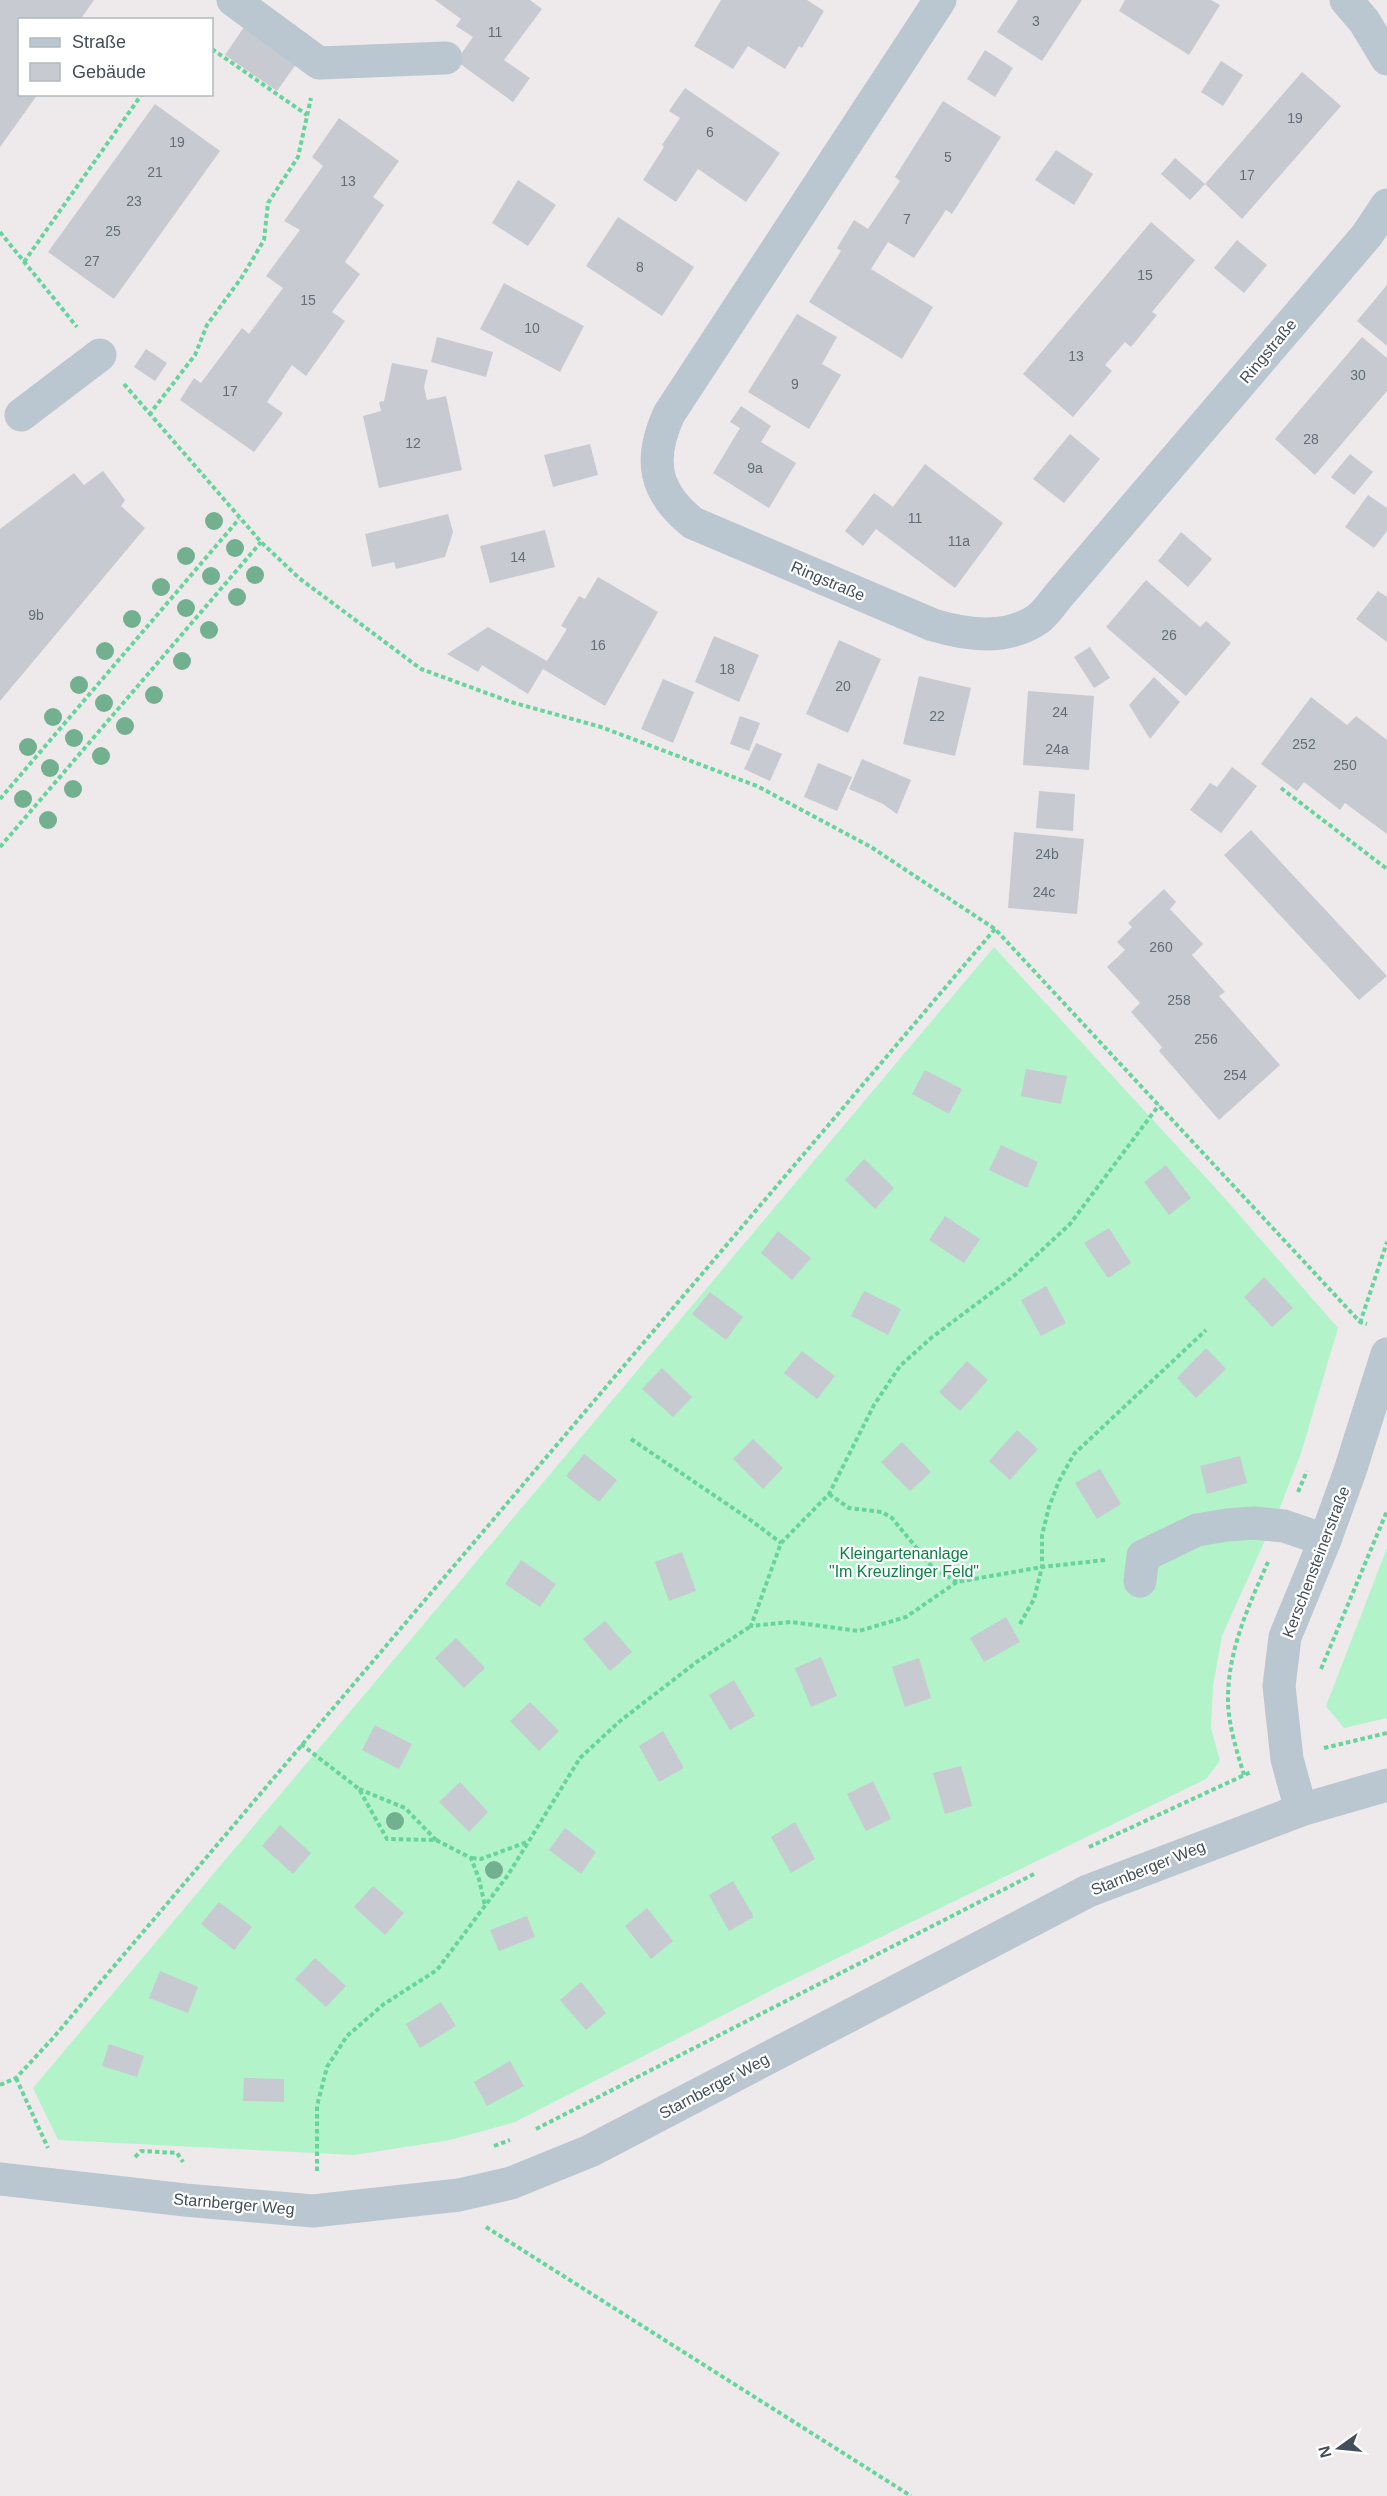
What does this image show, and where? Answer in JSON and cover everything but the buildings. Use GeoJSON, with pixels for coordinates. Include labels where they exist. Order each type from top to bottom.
{"type":"FeatureCollection","features":[{"type":"Feature","properties":{"kind":"street"},"geometry":{"type":"LineString","coordinates":[[233,0],[319,63],[446,58]]}},
{"type":"Feature","properties":{"kind":"street","name":"Ringstraße"},"geometry":{"type":"LineString","coordinates":[[940,0],[669,414],[657,448],[657,471],[664,494],[678,511],[693,523],[933,625],[956,631],[983,634],[1000,633],[1026,626],[1040,617],[1060,594],[1360,244],[1387,205]]}},
{"type":"Feature","properties":{"kind":"street"},"geometry":{"type":"LineString","coordinates":[[1346,0],[1364,21],[1387,59]]}},
{"type":"Feature","properties":{"kind":"street"},"geometry":{"type":"LineString","coordinates":[[21,415],[100,355]]}},
{"type":"Feature","properties":{"kind":"street","name":"Kerschensteinerstraße"},"geometry":{"type":"LineString","coordinates":[[1301,1810],[1287,1759],[1279,1686],[1285,1637],[1325,1540],[1350,1471],[1387,1354]]}},
{"type":"Feature","properties":{"kind":"street"},"geometry":{"type":"LineString","coordinates":[[1142,1569],[1197,1530],[1254,1523],[1284,1526],[1325,1540]]}},
{"type":"Feature","properties":{"kind":"street","name":"Starnberger Weg"},"geometry":{"type":"LineString","coordinates":[[0,2180],[313,2211],[459,2195],[511,2183],[590,2151],[1088,1891],[1301,1810],[1387,1785]]}},
{"type":"Feature","properties":{"kind":"path"},"geometry":{"type":"LineString","coordinates":[[213,50],[307,115]]}},
{"type":"Feature","properties":{"kind":"path"},"geometry":{"type":"LineString","coordinates":[[149,415],[195,356],[207,325],[242,277],[264,240],[268,203],[298,157],[319,63]]}},
{"type":"Feature","properties":{"kind":"path"},"geometry":{"type":"LineString","coordinates":[[24,262],[141,96]]}},
{"type":"Feature","properties":{"kind":"path"},"geometry":{"type":"LineString","coordinates":[[0,232],[149,415],[239,519],[299,578],[421,669],[511,702],[601,727],[757,786],[871,847],[995,929],[1360,1322],[1369,1325]]}},
{"type":"Feature","properties":{"kind":"path"},"geometry":{"type":"LineString","coordinates":[[0,799],[239,519]]}},
{"type":"Feature","properties":{"kind":"path"},"geometry":{"type":"LineString","coordinates":[[0,847],[261,542]]}},
{"type":"Feature","properties":{"kind":"path"},"geometry":{"type":"LineString","coordinates":[[1281,788],[1387,869]]}},
{"type":"Feature","properties":{"kind":"path"},"geometry":{"type":"LineString","coordinates":[[0,2085],[16,2078],[60,2029],[995,929]]}},
{"type":"Feature","properties":{"kind":"path"},"geometry":{"type":"LineString","coordinates":[[751,1626],[781,1543],[829,1494],[874,1405],[900,1366],[931,1338],[1015,1275],[1070,1224],[1159,1104]]}},
{"type":"Feature","properties":{"kind":"path"},"geometry":{"type":"LineString","coordinates":[[1020,1624],[1034,1599],[1042,1567],[1042,1535],[1049,1507],[1059,1481],[1074,1454],[1206,1330]]}},
{"type":"Feature","properties":{"kind":"path"},"geometry":{"type":"LineString","coordinates":[[631,1438],[781,1543]]}},
{"type":"Feature","properties":{"kind":"path"},"geometry":{"type":"LineString","coordinates":[[829,1494],[849,1508],[882,1512],[892,1518],[933,1568],[957,1582]]}},
{"type":"Feature","properties":{"kind":"path"},"geometry":{"type":"LineString","coordinates":[[1319,1672],[1387,1510]]}},
{"type":"Feature","properties":{"kind":"path"},"geometry":{"type":"LineString","coordinates":[[317,2171],[317,2106],[327,2067],[346,2036],[384,2004],[437,1970],[485,1907],[580,1758],[620,1721],[698,1661],[751,1626],[791,1622],[859,1631],[906,1617],[957,1582],[1042,1567],[1142,1569]]}},
{"type":"Feature","properties":{"kind":"path"},"geometry":{"type":"LineString","coordinates":[[1319,1738],[1322,1748],[1387,1733]]}},
{"type":"Feature","properties":{"kind":"path"},"geometry":{"type":"LineString","coordinates":[[302,1744],[359,1789],[405,1808],[436,1840],[471,1858],[481,1859],[528,1841]]}},
{"type":"Feature","properties":{"kind":"path"},"geometry":{"type":"LineString","coordinates":[[1086,1849],[1244,1775],[1287,1759]]}},
{"type":"Feature","properties":{"kind":"path"},"geometry":{"type":"LineString","coordinates":[[359,1789],[387,1839],[436,1840]]}},
{"type":"Feature","properties":{"kind":"path"},"geometry":{"type":"LineString","coordinates":[[471,1858],[479,1879],[485,1907]]}},
{"type":"Feature","properties":{"kind":"path"},"geometry":{"type":"LineString","coordinates":[[530,2133],[1044,1869]]}},
{"type":"Feature","properties":{"kind":"path"},"geometry":{"type":"LineString","coordinates":[[16,2078],[50,2151]]}},
{"type":"Feature","properties":{"kind":"path"},"geometry":{"type":"LineString","coordinates":[[491,2147],[520,2136]]}},
{"type":"Feature","properties":{"kind":"path"},"geometry":{"type":"LineString","coordinates":[[132,2161],[141,2151],[177,2153],[185,2165],[174,2165]]}},
{"type":"Feature","properties":{"kind":"path"},"geometry":{"type":"LineString","coordinates":[[306,2170],[328,2171]]}},
{"type":"Feature","properties":{"kind":"path"},"geometry":{"type":"LineString","coordinates":[[459,2195],[472,2218],[482,2225],[911,2496]]}},
{"type":"Feature","properties":{"kind":"green space","name":"Kleingartenanlage \"Im Kreuzlinger Feld\""},"geometry":{"type":"Polygon","coordinates":[[[994,947],[1221,1194],[1338,1328],[1301,1453],[1281,1505],[1222,1636],[1213,1686],[1211,1728],[1220,1761],[1206,1779],[778,1987],[515,2122],[450,2140],[354,2155],[58,2140],[33,2088],[994,947]]]}},
{"type":"Feature","properties":{"kind":"green space"},"geometry":{"type":"Polygon","coordinates":[[[1387,1548],[1387,1718],[1344,1728],[1326,1706],[1387,1548]]]}}]}
